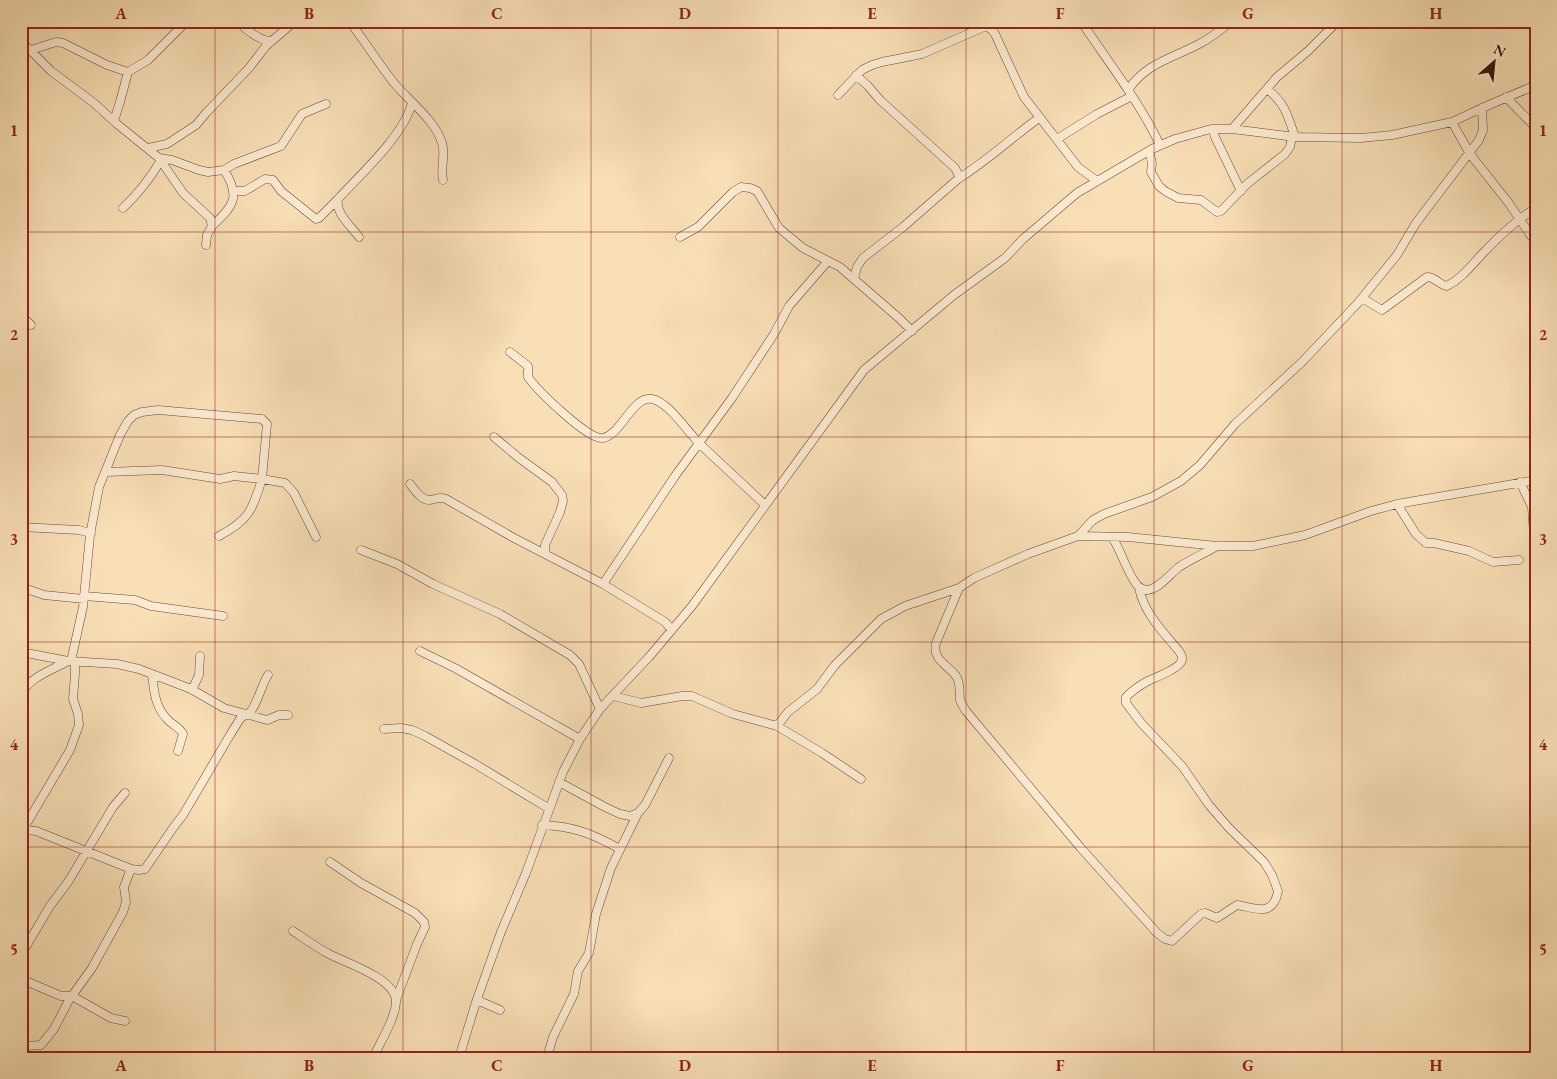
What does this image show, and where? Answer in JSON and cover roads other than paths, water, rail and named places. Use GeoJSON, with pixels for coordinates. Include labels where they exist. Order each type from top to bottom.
{"type":"FeatureCollection","features":[{"type":"Feature","properties":{"kind":"street"},"geometry":{"type":"LineString","coordinates":[[114,121],[128,72],[148,60],[187,21]]}},
{"type":"Feature","properties":{"kind":"street"},"geometry":{"type":"LineString","coordinates":[[237,21],[254,34],[266,41],[271,41]]}},
{"type":"Feature","properties":{"kind":"street"},"geometry":{"type":"LineString","coordinates":[[148,148],[167,144],[196,125],[249,68],[271,41],[295,21]]}},
{"type":"Feature","properties":{"kind":"street"},"geometry":{"type":"LineString","coordinates":[[348,21],[395,84],[435,128],[442,142],[444,152],[441,171],[442,180]]}},
{"type":"Feature","properties":{"kind":"street"},"geometry":{"type":"LineString","coordinates":[[1081,21],[1130,93],[1160,145]]}},
{"type":"Feature","properties":{"kind":"street"},"geometry":{"type":"LineString","coordinates":[[1057,139],[1130,93],[1137,77],[1149,68],[1206,40],[1231,21]]}},
{"type":"Feature","properties":{"kind":"street"},"geometry":{"type":"LineString","coordinates":[[1232,129],[1277,77],[1308,51],[1338,21]]}},
{"type":"Feature","properties":{"kind":"street"},"geometry":{"type":"LineString","coordinates":[[838,95],[862,70],[877,63],[922,54],[986,26],[994,34],[1017,84],[1039,118],[1078,167],[1096,181]]}},
{"type":"Feature","properties":{"kind":"street"},"geometry":{"type":"LineString","coordinates":[[21,41],[50,71],[94,103],[160,159],[183,193],[210,218],[212,226]]}},
{"type":"Feature","properties":{"kind":"street"},"geometry":{"type":"LineString","coordinates":[[31,50],[56,42],[63,42],[107,65],[128,72]]}},
{"type":"Feature","properties":{"kind":"street"},"geometry":{"type":"LineString","coordinates":[[856,75],[864,81],[880,100],[955,168],[959,174],[958,179]]}},
{"type":"Feature","properties":{"kind":"street"},"geometry":{"type":"LineString","coordinates":[[460,1058],[477,1000],[501,932],[526,873],[548,808],[580,739],[600,709],[692,606],[864,370],[954,295],[1005,258],[1067,202],[1096,181],[1160,145],[1182,136],[1213,129],[1232,129],[1294,137],[1376,138],[1452,122],[1536,85]]}},
{"type":"Feature","properties":{"kind":"street"},"geometry":{"type":"LineString","coordinates":[[1149,151],[1152,163],[1151,172],[1165,191],[1178,198],[1201,200],[1217,212],[1221,211],[1273,162],[1285,154],[1294,137],[1286,110],[1277,97],[1266,89]]}},
{"type":"Feature","properties":{"kind":"street"},"geometry":{"type":"LineString","coordinates":[[1506,98],[1536,128]]}},
{"type":"Feature","properties":{"kind":"street"},"geometry":{"type":"LineString","coordinates":[[235,191],[244,191],[265,179],[273,180],[281,191],[316,219],[319,218],[370,165],[399,130],[407,118],[412,103]]}},
{"type":"Feature","properties":{"kind":"street"},"geometry":{"type":"LineString","coordinates":[[160,159],[172,160],[208,172],[224,170],[234,164],[281,146],[302,114],[326,104]]}},
{"type":"Feature","properties":{"kind":"street"},"geometry":{"type":"LineString","coordinates":[[1078,536],[1093,520],[1152,497],[1187,476],[1200,465],[1235,424],[1302,362],[1362,298],[1397,255],[1416,223],[1470,154],[1483,130],[1482,108]]}},
{"type":"Feature","properties":{"kind":"street"},"geometry":{"type":"LineString","coordinates":[[407,118],[424,116]]}},
{"type":"Feature","properties":{"kind":"street"},"geometry":{"type":"LineString","coordinates":[[854,279],[857,267],[863,258],[903,227],[958,179],[991,157],[1012,137],[1039,118]]}},
{"type":"Feature","properties":{"kind":"street"},"geometry":{"type":"LineString","coordinates":[[1452,122],[1470,154],[1536,243]]}},
{"type":"Feature","properties":{"kind":"street"},"geometry":{"type":"LineString","coordinates":[[1213,129],[1241,191]]}},
{"type":"Feature","properties":{"kind":"street"},"geometry":{"type":"LineString","coordinates":[[123,208],[139,194],[148,182],[160,159]]}},
{"type":"Feature","properties":{"kind":"street"},"geometry":{"type":"LineString","coordinates":[[1536,161],[1534,165],[1536,171]]}},
{"type":"Feature","properties":{"kind":"street"},"geometry":{"type":"LineString","coordinates":[[955,168],[969,172]]}},
{"type":"Feature","properties":{"kind":"street"},"geometry":{"type":"LineString","coordinates":[[206,245],[212,226],[231,203],[235,191],[224,170]]}},
{"type":"Feature","properties":{"kind":"street"},"geometry":{"type":"LineString","coordinates":[[680,238],[698,227],[733,192],[741,187],[750,188],[757,191],[779,228],[803,248],[840,267],[912,331]]}},
{"type":"Feature","properties":{"kind":"street"},"geometry":{"type":"LineString","coordinates":[[338,199],[339,212],[359,236]]}},
{"type":"Feature","properties":{"kind":"street"},"geometry":{"type":"LineString","coordinates":[[1362,298],[1382,310],[1427,277],[1448,286],[1469,269],[1484,251],[1519,219],[1536,208]]}},
{"type":"Feature","properties":{"kind":"street"},"geometry":{"type":"LineString","coordinates":[[603,584],[654,506],[769,343],[789,306],[828,261]]}},
{"type":"Feature","properties":{"kind":"street"},"geometry":{"type":"LineString","coordinates":[[21,315],[30,325]]}},
{"type":"Feature","properties":{"kind":"street"},"geometry":{"type":"LineString","coordinates":[[510,352],[528,366],[528,377],[541,392],[595,438],[604,438],[620,426],[639,402],[653,399],[669,410],[699,443],[765,504]]}},
{"type":"Feature","properties":{"kind":"street"},"geometry":{"type":"LineString","coordinates":[[23,831],[70,750],[79,725],[73,699],[75,674],[71,661],[84,597],[97,496],[120,434],[134,415],[158,410],[262,419],[265,421],[267,424],[262,479],[246,518],[236,527],[219,536]]}},
{"type":"Feature","properties":{"kind":"street"},"geometry":{"type":"LineString","coordinates":[[494,437],[552,482],[562,495],[563,501],[560,512],[545,545],[544,553]]}},
{"type":"Feature","properties":{"kind":"street"},"geometry":{"type":"LineString","coordinates":[[105,472],[162,470],[220,479],[234,476],[285,483],[290,488],[316,537]]}},
{"type":"Feature","properties":{"kind":"street"},"geometry":{"type":"LineString","coordinates":[[777,726],[788,712],[817,688],[835,666],[881,619],[905,606],[959,588],[974,578],[1028,554],[1078,536],[1217,546],[1253,546],[1305,535],[1397,504],[1536,480]]}},
{"type":"Feature","properties":{"kind":"street"},"geometry":{"type":"LineString","coordinates":[[1520,482],[1532,507],[1534,535]]}},
{"type":"Feature","properties":{"kind":"street"},"geometry":{"type":"LineString","coordinates":[[410,484],[414,490],[426,499],[430,500],[437,497],[446,499],[514,538],[603,584],[659,618],[672,630]]}},
{"type":"Feature","properties":{"kind":"street"},"geometry":{"type":"LineString","coordinates":[[1397,504],[1416,534],[1426,543],[1470,551],[1493,562],[1519,560]]}},
{"type":"Feature","properties":{"kind":"street"},"geometry":{"type":"LineString","coordinates":[[21,527],[79,530],[91,533]]}},
{"type":"Feature","properties":{"kind":"street"},"geometry":{"type":"LineString","coordinates":[[959,588],[936,643],[935,652],[958,680],[960,699],[966,711],[1098,868],[1157,933],[1165,939],[1172,941],[1201,914],[1206,913],[1217,918],[1236,905],[1257,910],[1266,909],[1272,904],[1278,891],[1272,874],[1264,862],[1208,805],[1182,766],[1142,724],[1126,703],[1126,697],[1130,693],[1180,664],[1182,655],[1155,623],[1142,599],[1139,588],[1127,569],[1119,547],[1112,537]]}},
{"type":"Feature","properties":{"kind":"street"},"geometry":{"type":"LineString","coordinates":[[1139,588],[1146,590],[1154,587],[1179,567],[1217,546]]}},
{"type":"Feature","properties":{"kind":"street"},"geometry":{"type":"LineString","coordinates":[[361,550],[397,564],[432,584],[500,614],[570,655],[579,664],[600,709]]}},
{"type":"Feature","properties":{"kind":"street"},"geometry":{"type":"LineString","coordinates":[[21,587],[44,595],[135,600],[150,606],[223,616]]}},
{"type":"Feature","properties":{"kind":"street"},"geometry":{"type":"LineString","coordinates":[[420,651],[455,668],[580,739]]}},
{"type":"Feature","properties":{"kind":"street"},"geometry":{"type":"LineString","coordinates":[[21,652],[71,661],[117,664],[152,674],[192,690],[215,704],[247,715],[267,720],[279,715],[288,715]]}},
{"type":"Feature","properties":{"kind":"street"},"geometry":{"type":"LineString","coordinates":[[192,690],[199,674],[200,656]]}},
{"type":"Feature","properties":{"kind":"street"},"geometry":{"type":"LineString","coordinates":[[21,695],[28,684],[34,679],[71,661]]}},
{"type":"Feature","properties":{"kind":"street"},"geometry":{"type":"LineString","coordinates":[[152,674],[154,698],[157,704],[164,716],[183,734],[178,751]]}},
{"type":"Feature","properties":{"kind":"street"},"geometry":{"type":"LineString","coordinates":[[23,831],[36,831],[130,869],[145,869],[183,815],[236,726],[255,706],[262,685],[268,675]]}},
{"type":"Feature","properties":{"kind":"street"},"geometry":{"type":"LineString","coordinates":[[613,696],[641,703],[692,696],[733,714],[777,726],[822,752],[861,779]]}},
{"type":"Feature","properties":{"kind":"street"},"geometry":{"type":"LineString","coordinates":[[384,729],[406,729],[425,736],[548,808]]}},
{"type":"Feature","properties":{"kind":"street"},"geometry":{"type":"LineString","coordinates":[[547,1058],[553,1037],[574,994],[578,971],[589,953],[596,914],[611,868],[638,813],[645,806],[669,758]]}},
{"type":"Feature","properties":{"kind":"street"},"geometry":{"type":"LineString","coordinates":[[559,782],[620,814],[630,816],[638,813]]}},
{"type":"Feature","properties":{"kind":"street"},"geometry":{"type":"LineString","coordinates":[[21,955],[113,807],[125,793]]}},
{"type":"Feature","properties":{"kind":"street"},"geometry":{"type":"LineString","coordinates":[[542,825],[560,826],[586,832],[620,849]]}},
{"type":"Feature","properties":{"kind":"street"},"geometry":{"type":"LineString","coordinates":[[330,862],[361,883],[415,913],[424,922],[425,927],[396,1000],[390,1023],[373,1058]]}},
{"type":"Feature","properties":{"kind":"street"},"geometry":{"type":"LineString","coordinates":[[21,1044],[34,1046],[45,1042],[72,996],[92,968],[126,902],[124,887],[130,869]]}},
{"type":"Feature","properties":{"kind":"street"},"geometry":{"type":"LineString","coordinates":[[293,931],[317,947],[380,979],[393,992],[396,1000]]}},
{"type":"Feature","properties":{"kind":"street"},"geometry":{"type":"LineString","coordinates":[[21,980],[61,996],[72,996],[111,1018],[126,1021]]}},
{"type":"Feature","properties":{"kind":"street"},"geometry":{"type":"LineString","coordinates":[[477,1000],[500,1010]]}}]}
